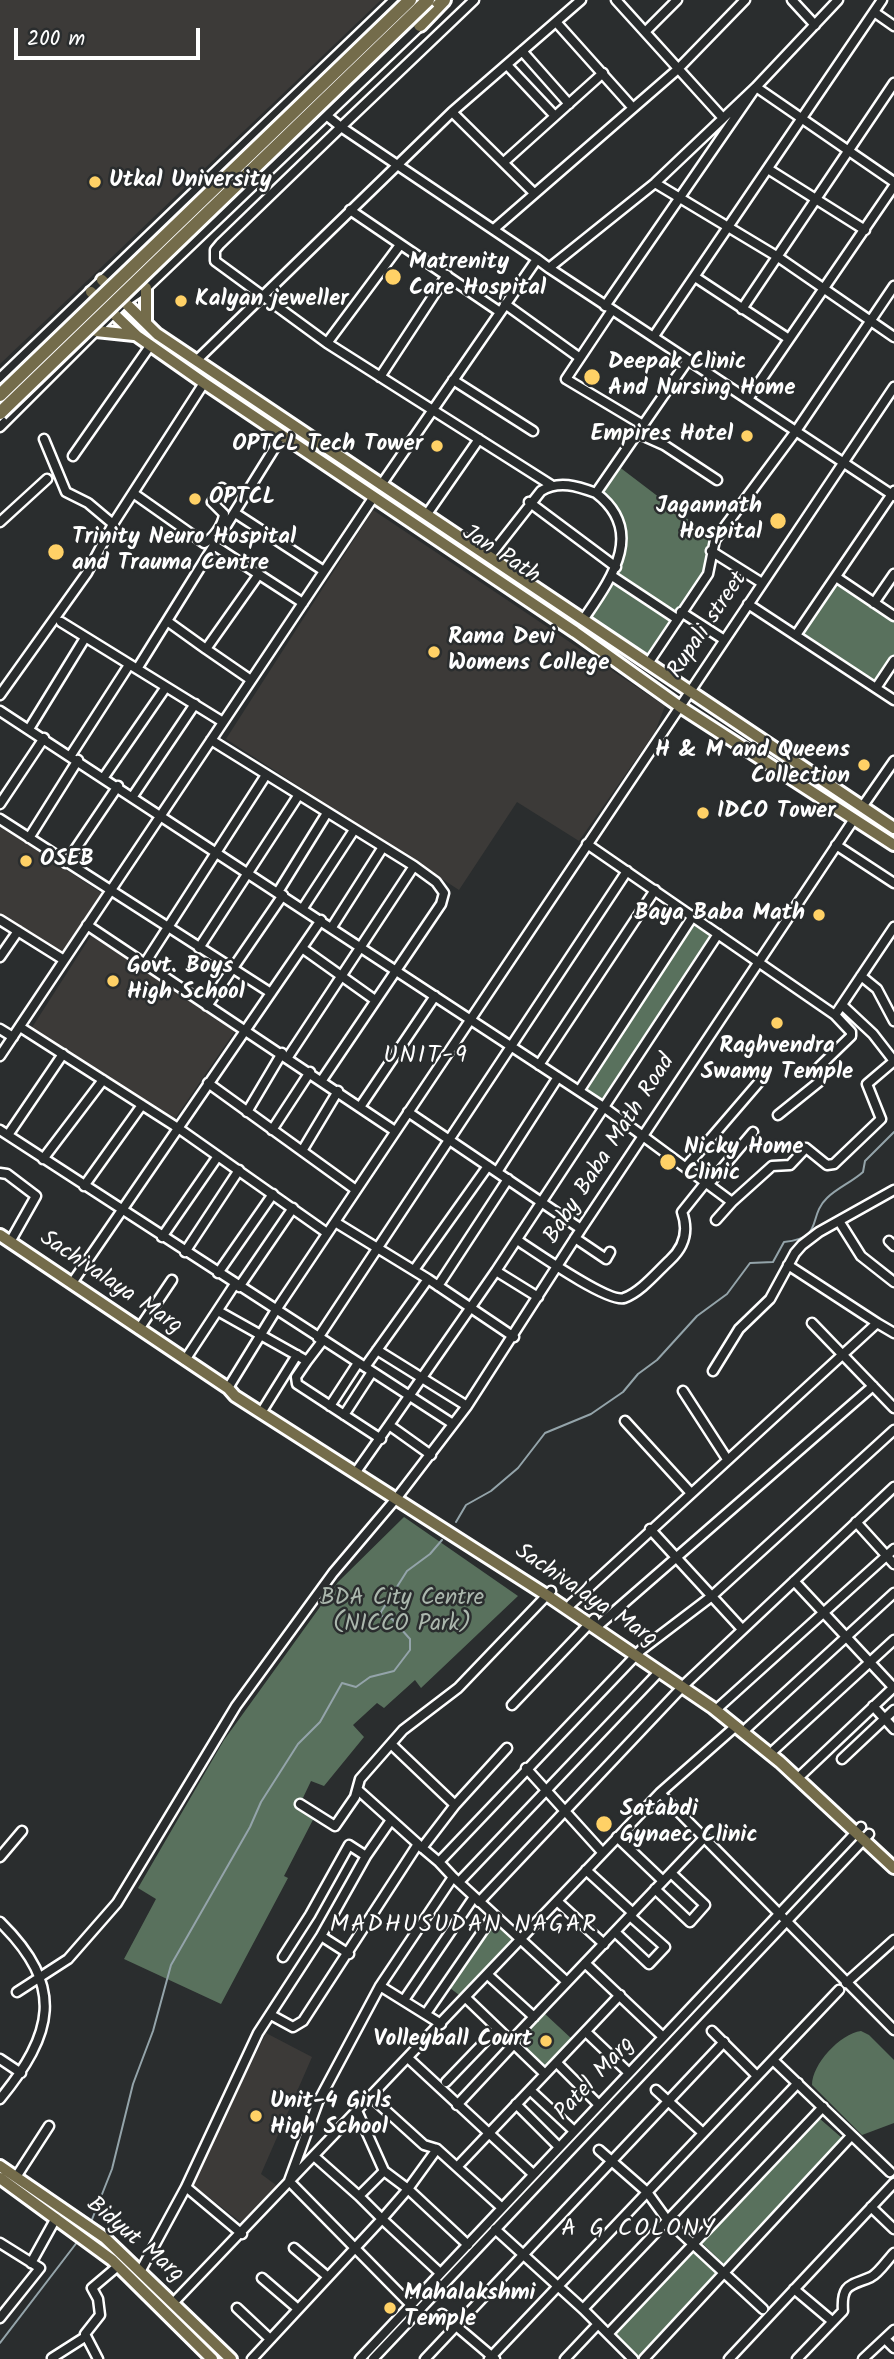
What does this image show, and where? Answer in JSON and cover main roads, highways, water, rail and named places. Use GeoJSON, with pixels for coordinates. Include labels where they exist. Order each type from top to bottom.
{"type":"FeatureCollection","features":[{"type":"Feature","properties":{"kind":"highway"},"geometry":{"type":"LineString","coordinates":[[0,395],[410,0]]}},
{"type":"Feature","properties":{"kind":"highway"},"geometry":{"type":"LineString","coordinates":[[0,413],[428,0]]}},
{"type":"Feature","properties":{"kind":"highway"},"geometry":{"type":"LineString","coordinates":[[420,25],[444,0]]}},
{"type":"Feature","properties":{"kind":"main road","name":"Jan Path"},"geometry":{"type":"LineString","coordinates":[[102,280],[146,323],[197,360],[894,828]]}},
{"type":"Feature","properties":{"kind":"main road"},"geometry":{"type":"LineString","coordinates":[[146,288],[146,323]]}},
{"type":"Feature","properties":{"kind":"main road","name":"Jan Path"},"geometry":{"type":"LineString","coordinates":[[91,292],[150,346],[575,632],[679,706],[894,845]]}},
{"type":"Feature","properties":{"kind":"main road"},"geometry":{"type":"LineString","coordinates":[[96,331],[137,335]]}},
{"type":"Feature","properties":{"kind":"main road","name":"Sachivalaya Marg"},"geometry":{"type":"LineString","coordinates":[[5,1239],[230,1389],[235,1396],[640,1652],[774,1750],[800,1776]]}},
{"type":"Feature","properties":{"kind":"main road","name":"Sachivalaya Marg"},"geometry":{"type":"LineString","coordinates":[[230,1389],[238,1390],[398,1498]]}},
{"type":"Feature","properties":{"kind":"main road","name":"Sachivalaya Marg"},"geometry":{"type":"LineString","coordinates":[[550,1593],[571,1604],[595,1622]]}},
{"type":"Feature","properties":{"kind":"main road","name":"Sachivalaya Marg"},"geometry":{"type":"LineString","coordinates":[[640,1652],[659,1672],[719,1707],[894,1859]]}},
{"type":"Feature","properties":{"kind":"main road","name":"Sachivalaya Marg"},"geometry":{"type":"LineString","coordinates":[[862,1833],[894,1868]]}},
{"type":"Feature","properties":{"kind":"main road","name":"Bidyut Marg"},"geometry":{"type":"LineString","coordinates":[[0,2166],[97,2232],[141,2270],[231,2359]]}},
{"type":"Feature","properties":{"kind":"main road","name":"Bidyut Marg"},"geometry":{"type":"LineString","coordinates":[[0,2178],[118,2266],[212,2359]]}},
{"type":"Feature","properties":{"kind":"waterway"},"geometry":{"type":"LineString","coordinates":[[456,1522],[466,1505],[491,1491],[518,1468],[545,1433],[591,1414],[623,1392],[697,1316],[727,1294],[750,1263],[773,1262],[784,1242],[805,1236],[813,1226],[821,1205],[835,1191],[863,1172],[865,1161],[894,1132]]}},
{"type":"Feature","properties":{"kind":"waterway"},"geometry":{"type":"LineString","coordinates":[[91,2222],[112,2169],[133,2084],[153,2031],[171,1965],[250,1827],[261,1802],[298,1744],[320,1722],[342,1683],[356,1687],[370,1677],[394,1671],[410,1650],[410,1639],[392,1619],[381,1616],[381,1612],[407,1571],[430,1554],[442,1540]]}},
{"type":"Feature","properties":{"kind":"waterway"},"geometry":{"type":"LineString","coordinates":[[0,2343],[78,2241]]}},
{"type":"Feature","properties":{"kind":"place","name":"Utkal University"},"geometry":{"type":"Point","coordinates":[95,182]}},
{"type":"Feature","properties":{"kind":"place","name":"Matrenity Care Hospital"},"geometry":{"type":"Point","coordinates":[393,277]}},
{"type":"Feature","properties":{"kind":"place","name":"Kalyan jeweller"},"geometry":{"type":"Point","coordinates":[181,301]}},
{"type":"Feature","properties":{"kind":"place","name":"Deepak Clinic And Nursing Home"},"geometry":{"type":"Point","coordinates":[592,377]}},
{"type":"Feature","properties":{"kind":"place","name":"Empires Hotel"},"geometry":{"type":"Point","coordinates":[747,436]}},
{"type":"Feature","properties":{"kind":"place","name":"OPTCL Tech Tower"},"geometry":{"type":"Point","coordinates":[437,446]}},
{"type":"Feature","properties":{"kind":"place","name":"OPTCL"},"geometry":{"type":"Point","coordinates":[195,499]}},
{"type":"Feature","properties":{"kind":"place","name":"Jagannath Hospital"},"geometry":{"type":"Point","coordinates":[778,521]}},
{"type":"Feature","properties":{"kind":"place","name":"Trinity Neuro Hospital and Trauma Centre"},"geometry":{"type":"Point","coordinates":[56,552]}},
{"type":"Feature","properties":{"kind":"place","name":"Rama Devi Womens College"},"geometry":{"type":"Point","coordinates":[434,652]}},
{"type":"Feature","properties":{"kind":"place","name":"H & M and Queens Collection"},"geometry":{"type":"Point","coordinates":[864,765]}},
{"type":"Feature","properties":{"kind":"place","name":"IDCO Tower"},"geometry":{"type":"Point","coordinates":[703,813]}},
{"type":"Feature","properties":{"kind":"place","name":"OSEB"},"geometry":{"type":"Point","coordinates":[26,861]}},
{"type":"Feature","properties":{"kind":"place","name":"Baya Baba Math"},"geometry":{"type":"Point","coordinates":[819,915]}},
{"type":"Feature","properties":{"kind":"place","name":"Govt. Boys High School"},"geometry":{"type":"Point","coordinates":[113,981]}},
{"type":"Feature","properties":{"kind":"place","name":"Raghvendra Swamy Temple"},"geometry":{"type":"Point","coordinates":[777,1023]}},
{"type":"Feature","properties":{"kind":"place","name":"Nicky Home Clinic"},"geometry":{"type":"Point","coordinates":[668,1162]}},
{"type":"Feature","properties":{"kind":"place","name":"Satabdi Gynaec Clinic"},"geometry":{"type":"Point","coordinates":[604,1824]}},
{"type":"Feature","properties":{"kind":"place","name":"Volleyball Court"},"geometry":{"type":"Point","coordinates":[546,2041]}},
{"type":"Feature","properties":{"kind":"place","name":"Unit-4 Girls High School"},"geometry":{"type":"Point","coordinates":[256,2116]}},
{"type":"Feature","properties":{"kind":"place","name":"Mahalakshmi Temple"},"geometry":{"type":"Point","coordinates":[390,2308]}},
{"type":"Feature","properties":{"kind":"district","name":"UNIT-9"},"geometry":{"type":"Point","coordinates":[426,1058]}},
{"type":"Feature","properties":{"kind":"district","name":"MADHUSUDAN NAGAR"},"geometry":{"type":"Point","coordinates":[464,1927]}},
{"type":"Feature","properties":{"kind":"district","name":"A G COLONY"},"geometry":{"type":"Point","coordinates":[639,2231]}},
{"type":"Feature","properties":{"kind":"park label","name":"BDA City Centre (NICCO Park)"},"geometry":{"type":"Point","coordinates":[402,1613]}}]}
